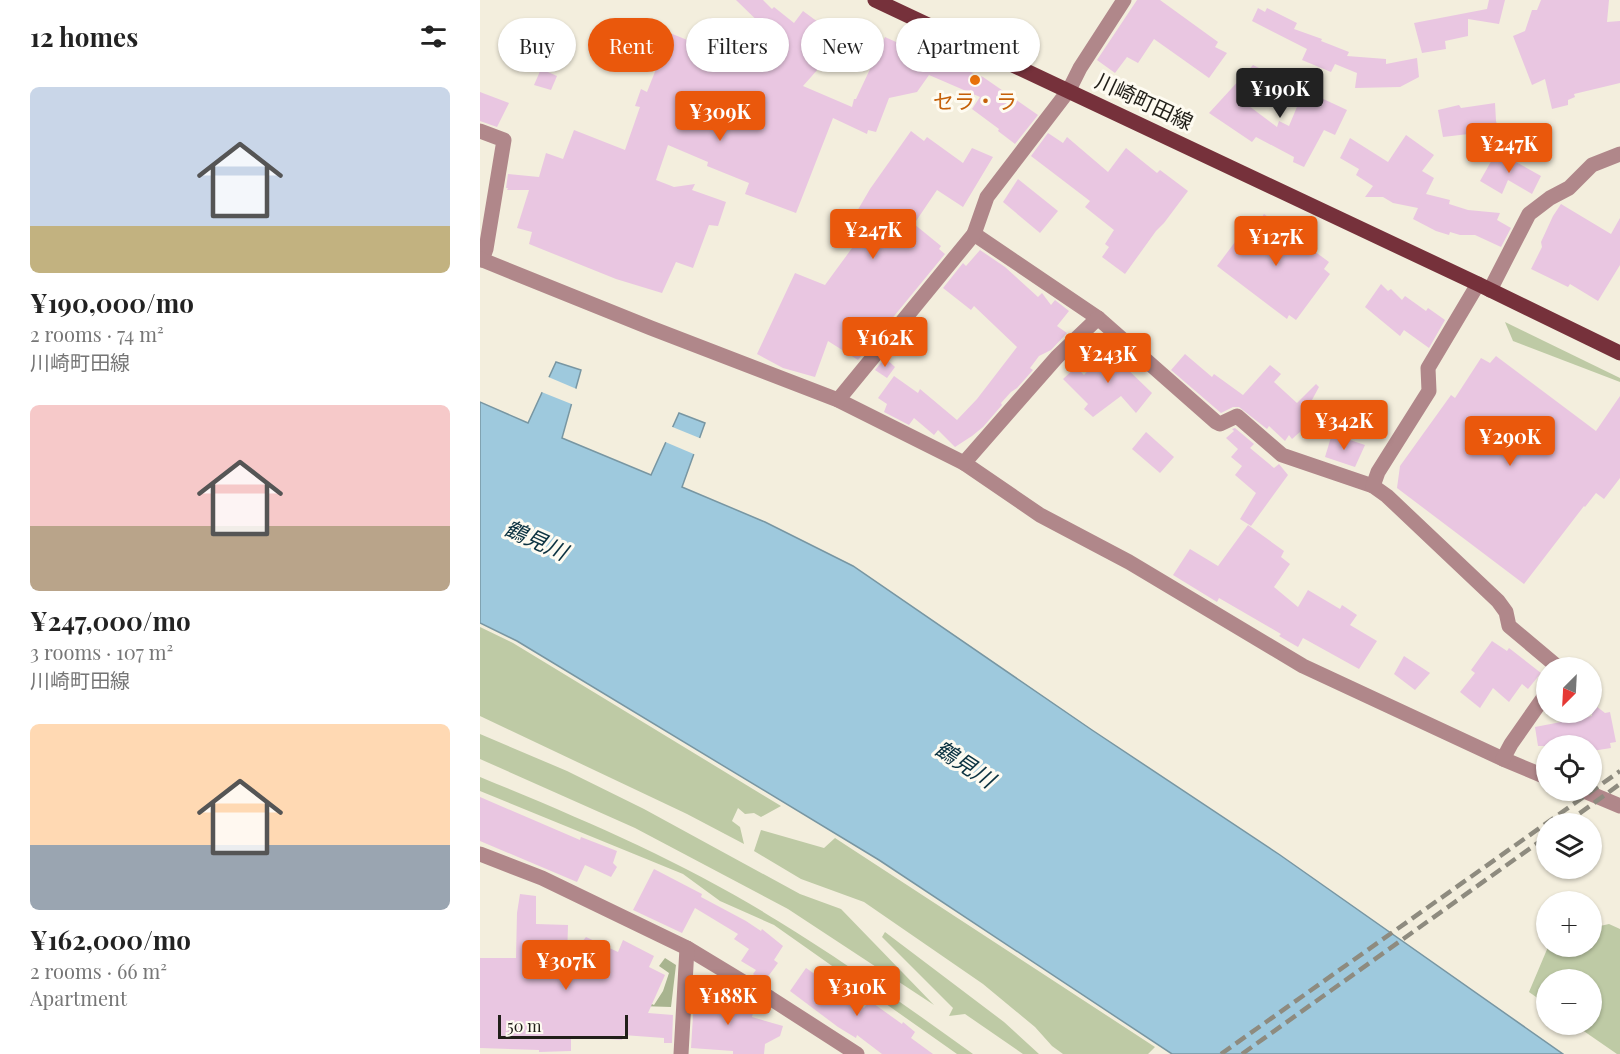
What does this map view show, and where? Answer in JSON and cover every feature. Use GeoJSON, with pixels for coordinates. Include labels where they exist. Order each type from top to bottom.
{"type":"FeatureCollection","features":[{"type":"Feature","properties":{"kind":"main road","name":"川崎町田線"},"geometry":{"type":"LineString","coordinates":[[875,0],[1620,353]]}},
{"type":"Feature","properties":{"kind":"street"},"geometry":{"type":"LineString","coordinates":[[838,400],[974,234],[987,197],[1069,90],[1080,68],[1124,0]]}},
{"type":"Feature","properties":{"kind":"street"},"geometry":{"type":"LineString","coordinates":[[480,131],[504,140],[486,249],[481,259],[838,400],[964,463],[1040,515],[1129,562],[1303,666],[1536,773]]}},
{"type":"Feature","properties":{"kind":"street"},"geometry":{"type":"LineString","coordinates":[[1372,486],[1378,471],[1429,391],[1428,368],[1484,287],[1529,214],[1550,198],[1569,188],[1592,165],[1620,154]]}},
{"type":"Feature","properties":{"kind":"street"},"geometry":{"type":"LineString","coordinates":[[974,234],[1098,318],[1216,423],[1220,424],[1237,416],[1282,455],[1372,486],[1387,496],[1498,601],[1506,612],[1509,626],[1546,657]]}},
{"type":"Feature","properties":{"kind":"street"},"geometry":{"type":"LineString","coordinates":[[964,463],[1057,357],[1098,318]]}},
{"type":"Feature","properties":{"kind":"street"},"geometry":{"type":"LineString","coordinates":[[1503,759],[1536,708]]}},
{"type":"Feature","properties":{"kind":"street"},"geometry":{"type":"LineString","coordinates":[[1602,798],[1620,806]]}},
{"type":"Feature","properties":{"kind":"street"},"geometry":{"type":"LineString","coordinates":[[480,854],[542,878],[687,948],[857,1054]]}},
{"type":"Feature","properties":{"kind":"street"},"geometry":{"type":"LineString","coordinates":[[681,1054],[687,948]]}},
{"type":"Feature","properties":{"kind":"green space"},"geometry":{"type":"Polygon","coordinates":[[[1505,322],[1620,378],[1620,382],[1513,341],[1505,322]]]}},
{"type":"Feature","properties":{"kind":"green space"},"geometry":{"type":"Polygon","coordinates":[[[480,627],[513,643],[781,806],[761,817],[754,813],[745,814],[738,808],[732,821],[740,827],[744,844],[687,814],[480,716],[480,627]]]}},
{"type":"Feature","properties":{"kind":"green space"},"geometry":{"type":"Polygon","coordinates":[[[480,734],[567,771],[644,809],[800,894],[841,909],[934,1005],[788,909],[635,828],[480,759],[480,734]]]}},
{"type":"Feature","properties":{"kind":"green space"},"geometry":{"type":"Polygon","coordinates":[[[480,777],[632,843],[743,900],[852,969],[973,1054],[957,1054],[774,925],[720,901],[683,874],[480,791],[480,777]]]}},
{"type":"Feature","properties":{"kind":"green space"},"geometry":{"type":"Polygon","coordinates":[[[761,830],[824,848],[835,838],[1155,1047],[1148,1054],[1063,1054],[1052,1046],[1035,1027],[983,984],[864,902],[801,879],[754,851],[761,830]]]}},
{"type":"Feature","properties":{"kind":"green space"},"geometry":{"type":"Polygon","coordinates":[[[1609,924],[1620,929],[1620,1054],[1589,1035],[1602,1035],[1602,969],[1539,969],[1544,957],[1602,957],[1602,926],[1609,924]]]}},
{"type":"Feature","properties":{"kind":"green space"},"geometry":{"type":"Polygon","coordinates":[[[885,932],[1004,1022],[1039,1054],[1023,1054],[965,1014],[949,1016],[953,1008],[882,937],[885,932]]]}},
{"type":"Feature","properties":{"kind":"green space"},"geometry":{"type":"Polygon","coordinates":[[[665,958],[676,965],[671,1007],[640,1006],[643,1000],[654,1005],[663,991],[669,973],[659,966],[665,958]]]}},
{"type":"Feature","properties":{"kind":"green space"},"geometry":{"type":"Polygon","coordinates":[[[1536,975],[1536,997],[1529,992],[1536,975]]]}},
{"type":"Feature","properties":{"kind":"water","name":"鶴見川"},"geometry":{"type":"Polygon","coordinates":[[[556,362],[581,370],[562,438],[651,475],[679,413],[705,423],[682,487],[765,522],[853,566],[1092,730],[1280,855],[1563,1054],[1172,1054],[879,860],[517,641],[480,623],[480,402],[528,423],[556,362]]]}},
{"type":"Feature","properties":{"kind":"pier"},"geometry":{"type":"Polygon","coordinates":[[[546,376],[579,390],[574,405],[539,391],[546,376]]]}},
{"type":"Feature","properties":{"kind":"pier"},"geometry":{"type":"Polygon","coordinates":[[[670,426],[702,439],[696,455],[663,441],[670,426]]]}},
{"type":"Feature","properties":{"kind":"building"},"geometry":{"type":"Polygon","coordinates":[[[736,0],[763,0],[772,9],[774,7],[788,18],[754,18],[736,0]]]}},
{"type":"Feature","properties":{"kind":"building"},"geometry":{"type":"Polygon","coordinates":[[[1137,0],[1160,0],[1218,42],[1215,47],[1227,53],[1209,78],[1154,39],[1138,63],[1127,57],[1115,73],[1097,60],[1137,0]]]}},
{"type":"Feature","properties":{"kind":"building"},"geometry":{"type":"Polygon","coordinates":[[[1489,0],[1505,0],[1499,24],[1468,19],[1468,36],[1445,41],[1446,49],[1422,53],[1414,23],[1487,9],[1489,0]]]}},
{"type":"Feature","properties":{"kind":"building"},"geometry":{"type":"Polygon","coordinates":[[[1541,0],[1609,0],[1607,22],[1620,21],[1620,83],[1574,94],[1575,97],[1568,100],[1568,105],[1552,109],[1545,79],[1532,85],[1513,36],[1525,31],[1532,10],[1537,10],[1541,0]]]}},
{"type":"Feature","properties":{"kind":"building"},"geometry":{"type":"Polygon","coordinates":[[[1258,8],[1265,12],[1267,8],[1297,23],[1294,29],[1349,52],[1347,56],[1386,59],[1386,64],[1417,58],[1419,77],[1400,87],[1355,88],[1357,73],[1335,64],[1331,72],[1302,60],[1307,49],[1252,21],[1258,8]]]}},
{"type":"Feature","properties":{"kind":"building"},"geometry":{"type":"Polygon","coordinates":[[[803,11],[812,18],[801,18],[801,72],[815,72],[803,86],[852,107],[869,72],[884,72],[885,37],[896,42],[896,72],[971,72],[983,77],[1038,115],[1015,144],[972,109],[980,97],[929,75],[917,92],[889,98],[876,132],[868,130],[867,134],[833,118],[796,213],[745,194],[749,183],[707,166],[708,162],[668,145],[656,180],[674,187],[695,184],[692,190],[726,202],[718,226],[709,225],[693,268],[676,262],[662,293],[616,279],[529,244],[532,232],[517,228],[529,190],[507,190],[506,188],[508,174],[539,177],[546,153],[563,159],[574,130],[625,150],[640,107],[635,106],[641,89],[647,92],[655,72],[674,72],[674,35],[686,40],[686,72],[789,72],[789,19],[794,23],[803,11]]]}},
{"type":"Feature","properties":{"kind":"building"},"geometry":{"type":"Polygon","coordinates":[[[1253,65],[1267,72],[1241,100],[1277,127],[1279,121],[1289,126],[1304,90],[1347,110],[1335,135],[1324,130],[1304,167],[1293,162],[1294,157],[1256,137],[1252,142],[1209,113],[1253,65]]]}},
{"type":"Feature","properties":{"kind":"building"},"geometry":{"type":"Polygon","coordinates":[[[540,72],[548,72],[557,76],[551,90],[534,85],[540,72]]]}},
{"type":"Feature","properties":{"kind":"building"},"geometry":{"type":"Polygon","coordinates":[[[480,92],[509,103],[497,127],[480,121],[480,92]]]}},
{"type":"Feature","properties":{"kind":"building"},"geometry":{"type":"Polygon","coordinates":[[[1495,103],[1500,135],[1477,135],[1477,133],[1443,137],[1438,110],[1459,105],[1461,108],[1495,103]]]}},
{"type":"Feature","properties":{"kind":"building"},"geometry":{"type":"Polygon","coordinates":[[[911,131],[924,141],[927,137],[963,163],[972,148],[993,157],[963,207],[937,190],[914,224],[941,246],[939,249],[945,254],[858,360],[828,341],[815,377],[783,368],[757,354],[795,273],[825,285],[855,244],[838,235],[854,212],[856,213],[911,131]]]}},
{"type":"Feature","properties":{"kind":"building"},"geometry":{"type":"Polygon","coordinates":[[[1048,133],[1063,143],[1067,137],[1108,172],[1126,148],[1157,173],[1160,170],[1188,191],[1125,274],[1102,257],[1109,247],[1105,244],[1114,230],[1085,207],[1090,201],[1031,156],[1048,133]]]}},
{"type":"Feature","properties":{"kind":"building"},"geometry":{"type":"Polygon","coordinates":[[[1406,135],[1434,155],[1422,171],[1434,178],[1426,194],[1450,200],[1449,204],[1468,210],[1500,213],[1497,220],[1511,228],[1501,247],[1475,235],[1450,232],[1449,235],[1436,231],[1413,219],[1418,208],[1393,203],[1383,197],[1365,197],[1373,186],[1356,175],[1359,169],[1340,158],[1350,138],[1388,162],[1406,135]]]}},
{"type":"Feature","properties":{"kind":"building"},"geometry":{"type":"Polygon","coordinates":[[[1502,142],[1507,157],[1541,176],[1532,194],[1508,180],[1502,194],[1480,181],[1502,142]]]}},
{"type":"Feature","properties":{"kind":"building"},"geometry":{"type":"Polygon","coordinates":[[[1018,179],[1058,211],[1040,233],[1003,202],[1018,179]]]}},
{"type":"Feature","properties":{"kind":"building"},"geometry":{"type":"Polygon","coordinates":[[[1561,204],[1611,234],[1620,218],[1620,265],[1598,301],[1570,284],[1568,287],[1531,269],[1553,216],[1561,204]]]}},
{"type":"Feature","properties":{"kind":"building"},"geometry":{"type":"Polygon","coordinates":[[[1264,214],[1329,262],[1324,269],[1330,274],[1296,320],[1289,315],[1287,319],[1217,266],[1253,218],[1258,223],[1264,214]]]}},
{"type":"Feature","properties":{"kind":"building"},"geometry":{"type":"Polygon","coordinates":[[[980,250],[1005,267],[1038,297],[1042,293],[1051,305],[1055,300],[1069,311],[1057,326],[1067,333],[1051,350],[1039,356],[1030,368],[1033,370],[1001,403],[1002,405],[983,427],[955,447],[938,430],[934,435],[914,418],[909,425],[884,412],[887,404],[878,398],[894,376],[918,393],[920,389],[957,420],[977,399],[1017,347],[974,306],[971,310],[943,288],[963,263],[966,266],[980,250]]]}},
{"type":"Feature","properties":{"kind":"building"},"geometry":{"type":"Polygon","coordinates":[[[1381,284],[1388,291],[1391,289],[1402,300],[1405,296],[1426,311],[1428,308],[1445,320],[1429,348],[1404,330],[1400,336],[1365,307],[1381,284]]]}},
{"type":"Feature","properties":{"kind":"building"},"geometry":{"type":"Polygon","coordinates":[[[1113,344],[1125,356],[1119,361],[1152,393],[1136,413],[1121,396],[1093,417],[1084,409],[1088,404],[1063,379],[1076,367],[1084,375],[1113,344]]]}},
{"type":"Feature","properties":{"kind":"building"},"geometry":{"type":"Polygon","coordinates":[[[1185,354],[1212,377],[1214,374],[1243,395],[1270,365],[1281,374],[1274,382],[1297,403],[1316,384],[1319,387],[1306,411],[1312,416],[1300,432],[1292,439],[1289,435],[1285,441],[1269,426],[1267,429],[1239,407],[1233,407],[1221,413],[1171,370],[1185,354]]]}},
{"type":"Feature","properties":{"kind":"building"},"geometry":{"type":"Polygon","coordinates":[[[1496,356],[1596,431],[1620,396],[1620,478],[1604,499],[1596,493],[1584,506],[1524,584],[1397,488],[1400,466],[1451,395],[1455,398],[1481,358],[1490,363],[1496,356]]]}},
{"type":"Feature","properties":{"kind":"building"},"geometry":{"type":"Polygon","coordinates":[[[885,358],[895,367],[887,378],[875,370],[885,358]]]}},
{"type":"Feature","properties":{"kind":"building"},"geometry":{"type":"Polygon","coordinates":[[[1235,428],[1254,444],[1250,448],[1274,468],[1279,464],[1288,475],[1251,526],[1240,519],[1256,493],[1235,475],[1242,466],[1231,457],[1238,449],[1226,438],[1235,428]]]}},
{"type":"Feature","properties":{"kind":"building"},"geometry":{"type":"Polygon","coordinates":[[[1146,432],[1174,457],[1160,473],[1132,449],[1146,432]]]}},
{"type":"Feature","properties":{"kind":"building"},"geometry":{"type":"Polygon","coordinates":[[[1332,434],[1365,445],[1355,467],[1325,457],[1332,434]]]}},
{"type":"Feature","properties":{"kind":"building"},"geometry":{"type":"Polygon","coordinates":[[[1248,525],[1284,551],[1281,557],[1290,564],[1274,587],[1298,607],[1308,590],[1340,609],[1342,605],[1357,615],[1350,625],[1377,641],[1359,669],[1303,638],[1298,647],[1279,636],[1281,634],[1219,598],[1217,602],[1173,575],[1190,549],[1218,566],[1248,525]]]}},
{"type":"Feature","properties":{"kind":"building"},"geometry":{"type":"Polygon","coordinates":[[[1492,641],[1507,651],[1509,648],[1536,669],[1536,679],[1528,689],[1522,684],[1509,702],[1493,688],[1480,708],[1460,692],[1475,673],[1471,670],[1492,641]]]}},
{"type":"Feature","properties":{"kind":"building"},"geometry":{"type":"Polygon","coordinates":[[[1404,656],[1430,673],[1415,690],[1394,674],[1404,656]]]}},
{"type":"Feature","properties":{"kind":"building"},"geometry":{"type":"Polygon","coordinates":[[[1602,711],[1610,712],[1616,742],[1610,743],[1611,748],[1602,749],[1602,735],[1536,735],[1535,727],[1556,723],[1602,723],[1602,711]]]}},
{"type":"Feature","properties":{"kind":"building"},"geometry":{"type":"Polygon","coordinates":[[[480,797],[580,840],[581,837],[617,851],[613,863],[617,867],[611,877],[585,865],[577,882],[480,841],[480,797]]]}},
{"type":"Feature","properties":{"kind":"building"},"geometry":{"type":"Polygon","coordinates":[[[654,869],[702,894],[701,897],[761,931],[762,929],[783,946],[774,960],[778,963],[764,982],[753,974],[756,970],[741,961],[749,949],[734,939],[738,934],[695,908],[682,933],[633,910],[654,869]]]}},
{"type":"Feature","properties":{"kind":"building"},"geometry":{"type":"Polygon","coordinates":[[[520,894],[536,896],[536,924],[568,925],[567,960],[586,937],[618,952],[623,940],[654,956],[649,967],[665,975],[648,1013],[673,1015],[672,1043],[664,1043],[664,1038],[623,1035],[622,1040],[571,1036],[571,1051],[539,1052],[539,1050],[480,1048],[480,958],[516,958],[517,913],[520,894]]]}},
{"type":"Feature","properties":{"kind":"building"},"geometry":{"type":"Polygon","coordinates":[[[806,968],[864,1008],[870,1001],[902,1024],[903,1022],[915,1032],[911,1038],[933,1054],[882,1054],[857,1035],[856,1038],[838,1027],[790,991],[806,968]]]}},
{"type":"Feature","properties":{"kind":"building"},"geometry":{"type":"Polygon","coordinates":[[[695,984],[715,986],[723,992],[721,1007],[753,1013],[752,1017],[783,1026],[780,1036],[765,1044],[764,1054],[733,1054],[733,1051],[691,1048],[695,984]]]}},
{"type":"Feature","properties":{"kind":"railway"},"geometry":{"type":"LineString","coordinates":[[1221,1054],[1620,771]]}},
{"type":"Feature","properties":{"kind":"railway"},"geometry":{"type":"LineString","coordinates":[[1580,813],[1620,784]]}},
{"type":"Feature","properties":{"kind":"railway"},"geometry":{"type":"LineString","coordinates":[[1242,1054],[1536,844]]}},
{"type":"Feature","properties":{"kind":"place","name":"セラ・ラ"},"geometry":{"type":"Point","coordinates":[975,80]}}]}
